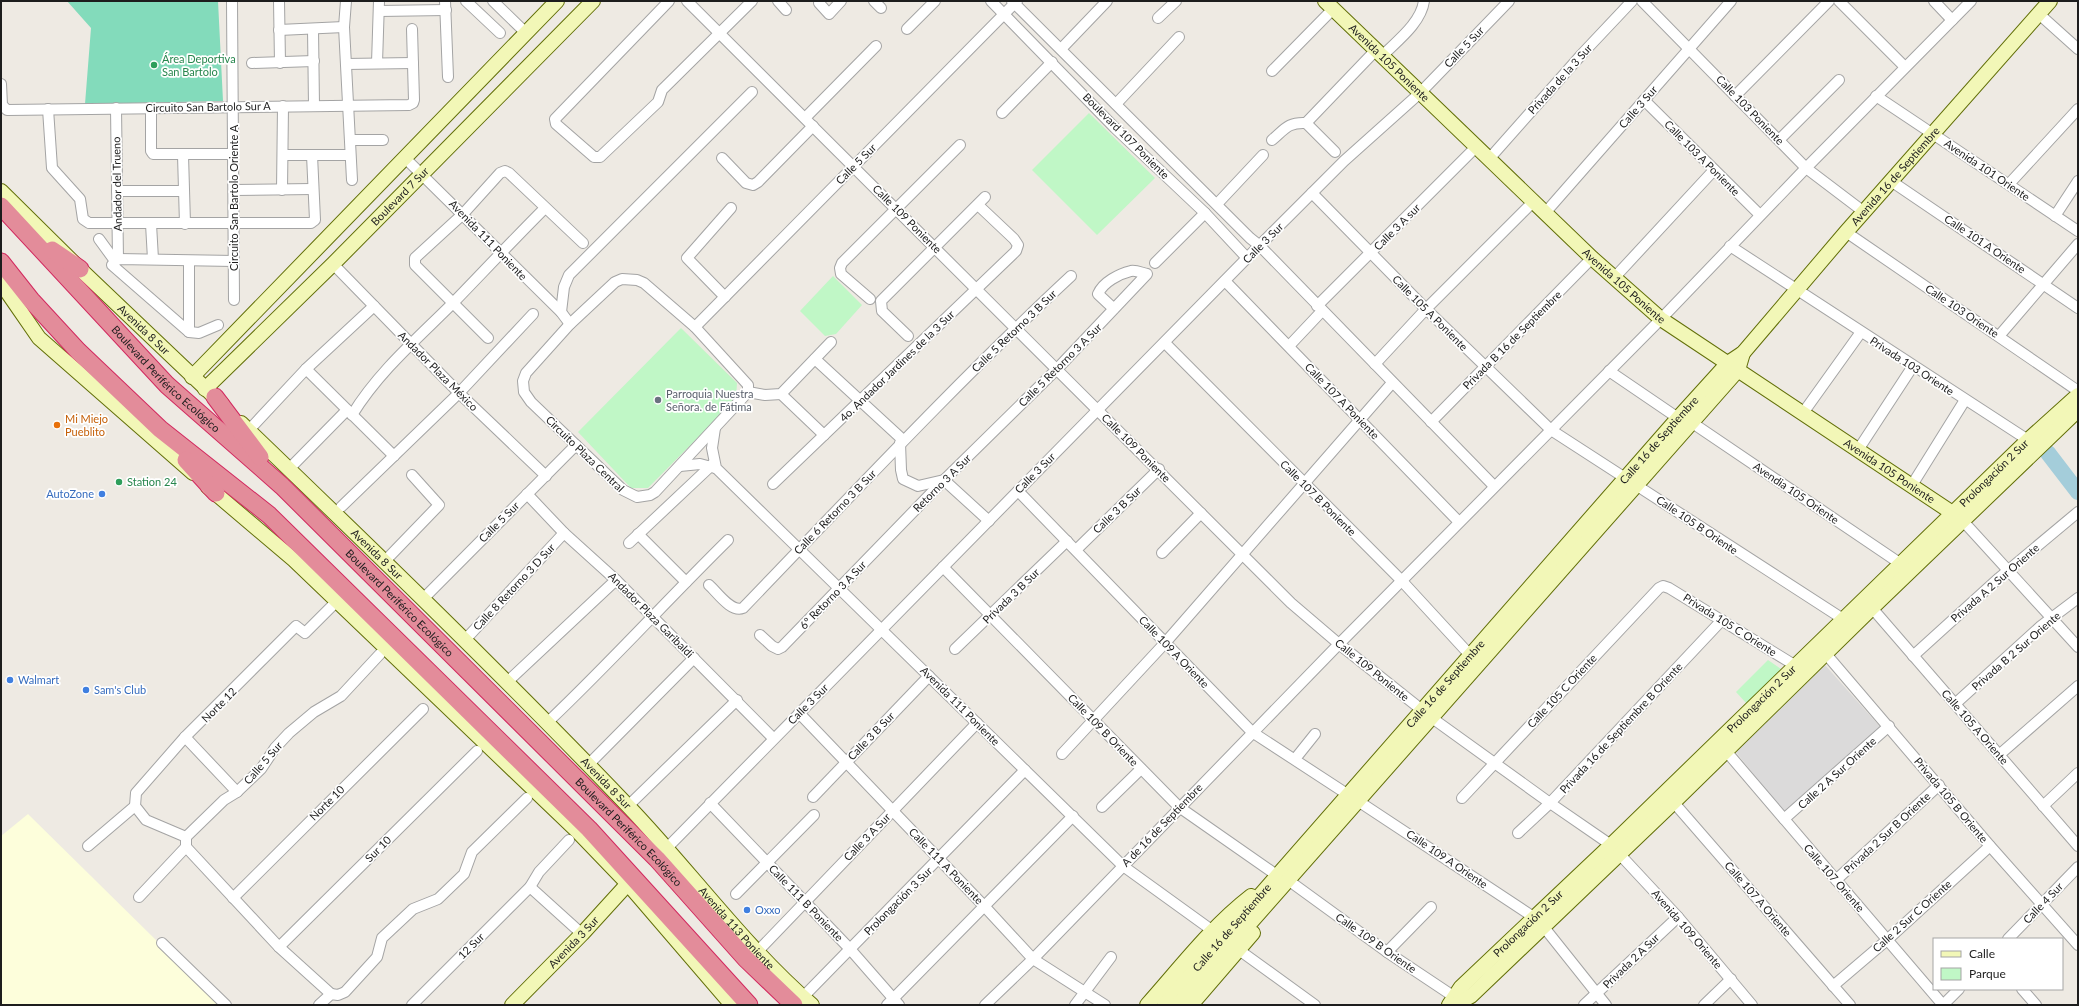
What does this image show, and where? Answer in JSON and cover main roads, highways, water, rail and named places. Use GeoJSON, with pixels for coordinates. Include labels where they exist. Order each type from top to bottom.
{"type":"FeatureCollection","features":[{"type":"Feature","properties":{"kind":"highway","name":"Boulevard Periférico Ecológico"},"geometry":{"type":"LineString","coordinates":[[3,198],[25,231],[166,385],[282,486],[661,853],[746,959],[803,1002]]}},
{"type":"Feature","properties":{"kind":"highway"},"geometry":{"type":"LineString","coordinates":[[25,231],[80,269]]}},
{"type":"Feature","properties":{"kind":"highway"},"geometry":{"type":"LineString","coordinates":[[1,262],[31,300],[78,351],[160,430],[216,493]]}},
{"type":"Feature","properties":{"kind":"highway"},"geometry":{"type":"LineString","coordinates":[[210,393],[282,486]]}},
{"type":"Feature","properties":{"kind":"highway"},"geometry":{"type":"LineString","coordinates":[[160,430],[269,515],[589,829],[631,881],[749,1005]]}},
{"type":"Feature","properties":{"kind":"waterway"},"geometry":{"type":"LineString","coordinates":[[2048,453],[2078,492]]}},
{"type":"Feature","properties":{"kind":"waterway"},"geometry":{"type":"LineString","coordinates":[[2049,454],[2078,491]]}},
{"type":"Feature","properties":{"kind":"place","name":"Área Deportiva San Bartolo"},"geometry":{"type":"Point","coordinates":[154,65]}},
{"type":"Feature","properties":{"kind":"place","name":"Parroquia Nuestra Señora. de Fátima"},"geometry":{"type":"Point","coordinates":[658,400]}},
{"type":"Feature","properties":{"kind":"place","name":"Mi Miejo Pueblito"},"geometry":{"type":"Point","coordinates":[57,425]}},
{"type":"Feature","properties":{"kind":"place","name":"Station 24"},"geometry":{"type":"Point","coordinates":[119,482]}},
{"type":"Feature","properties":{"kind":"place","name":"AutoZone"},"geometry":{"type":"Point","coordinates":[102,494]}},
{"type":"Feature","properties":{"kind":"place","name":"Walmart"},"geometry":{"type":"Point","coordinates":[10,680]}},
{"type":"Feature","properties":{"kind":"place","name":"Sam's Club"},"geometry":{"type":"Point","coordinates":[86,690]}},
{"type":"Feature","properties":{"kind":"place","name":"Oxxo"},"geometry":{"type":"Point","coordinates":[747,910]}}]}
